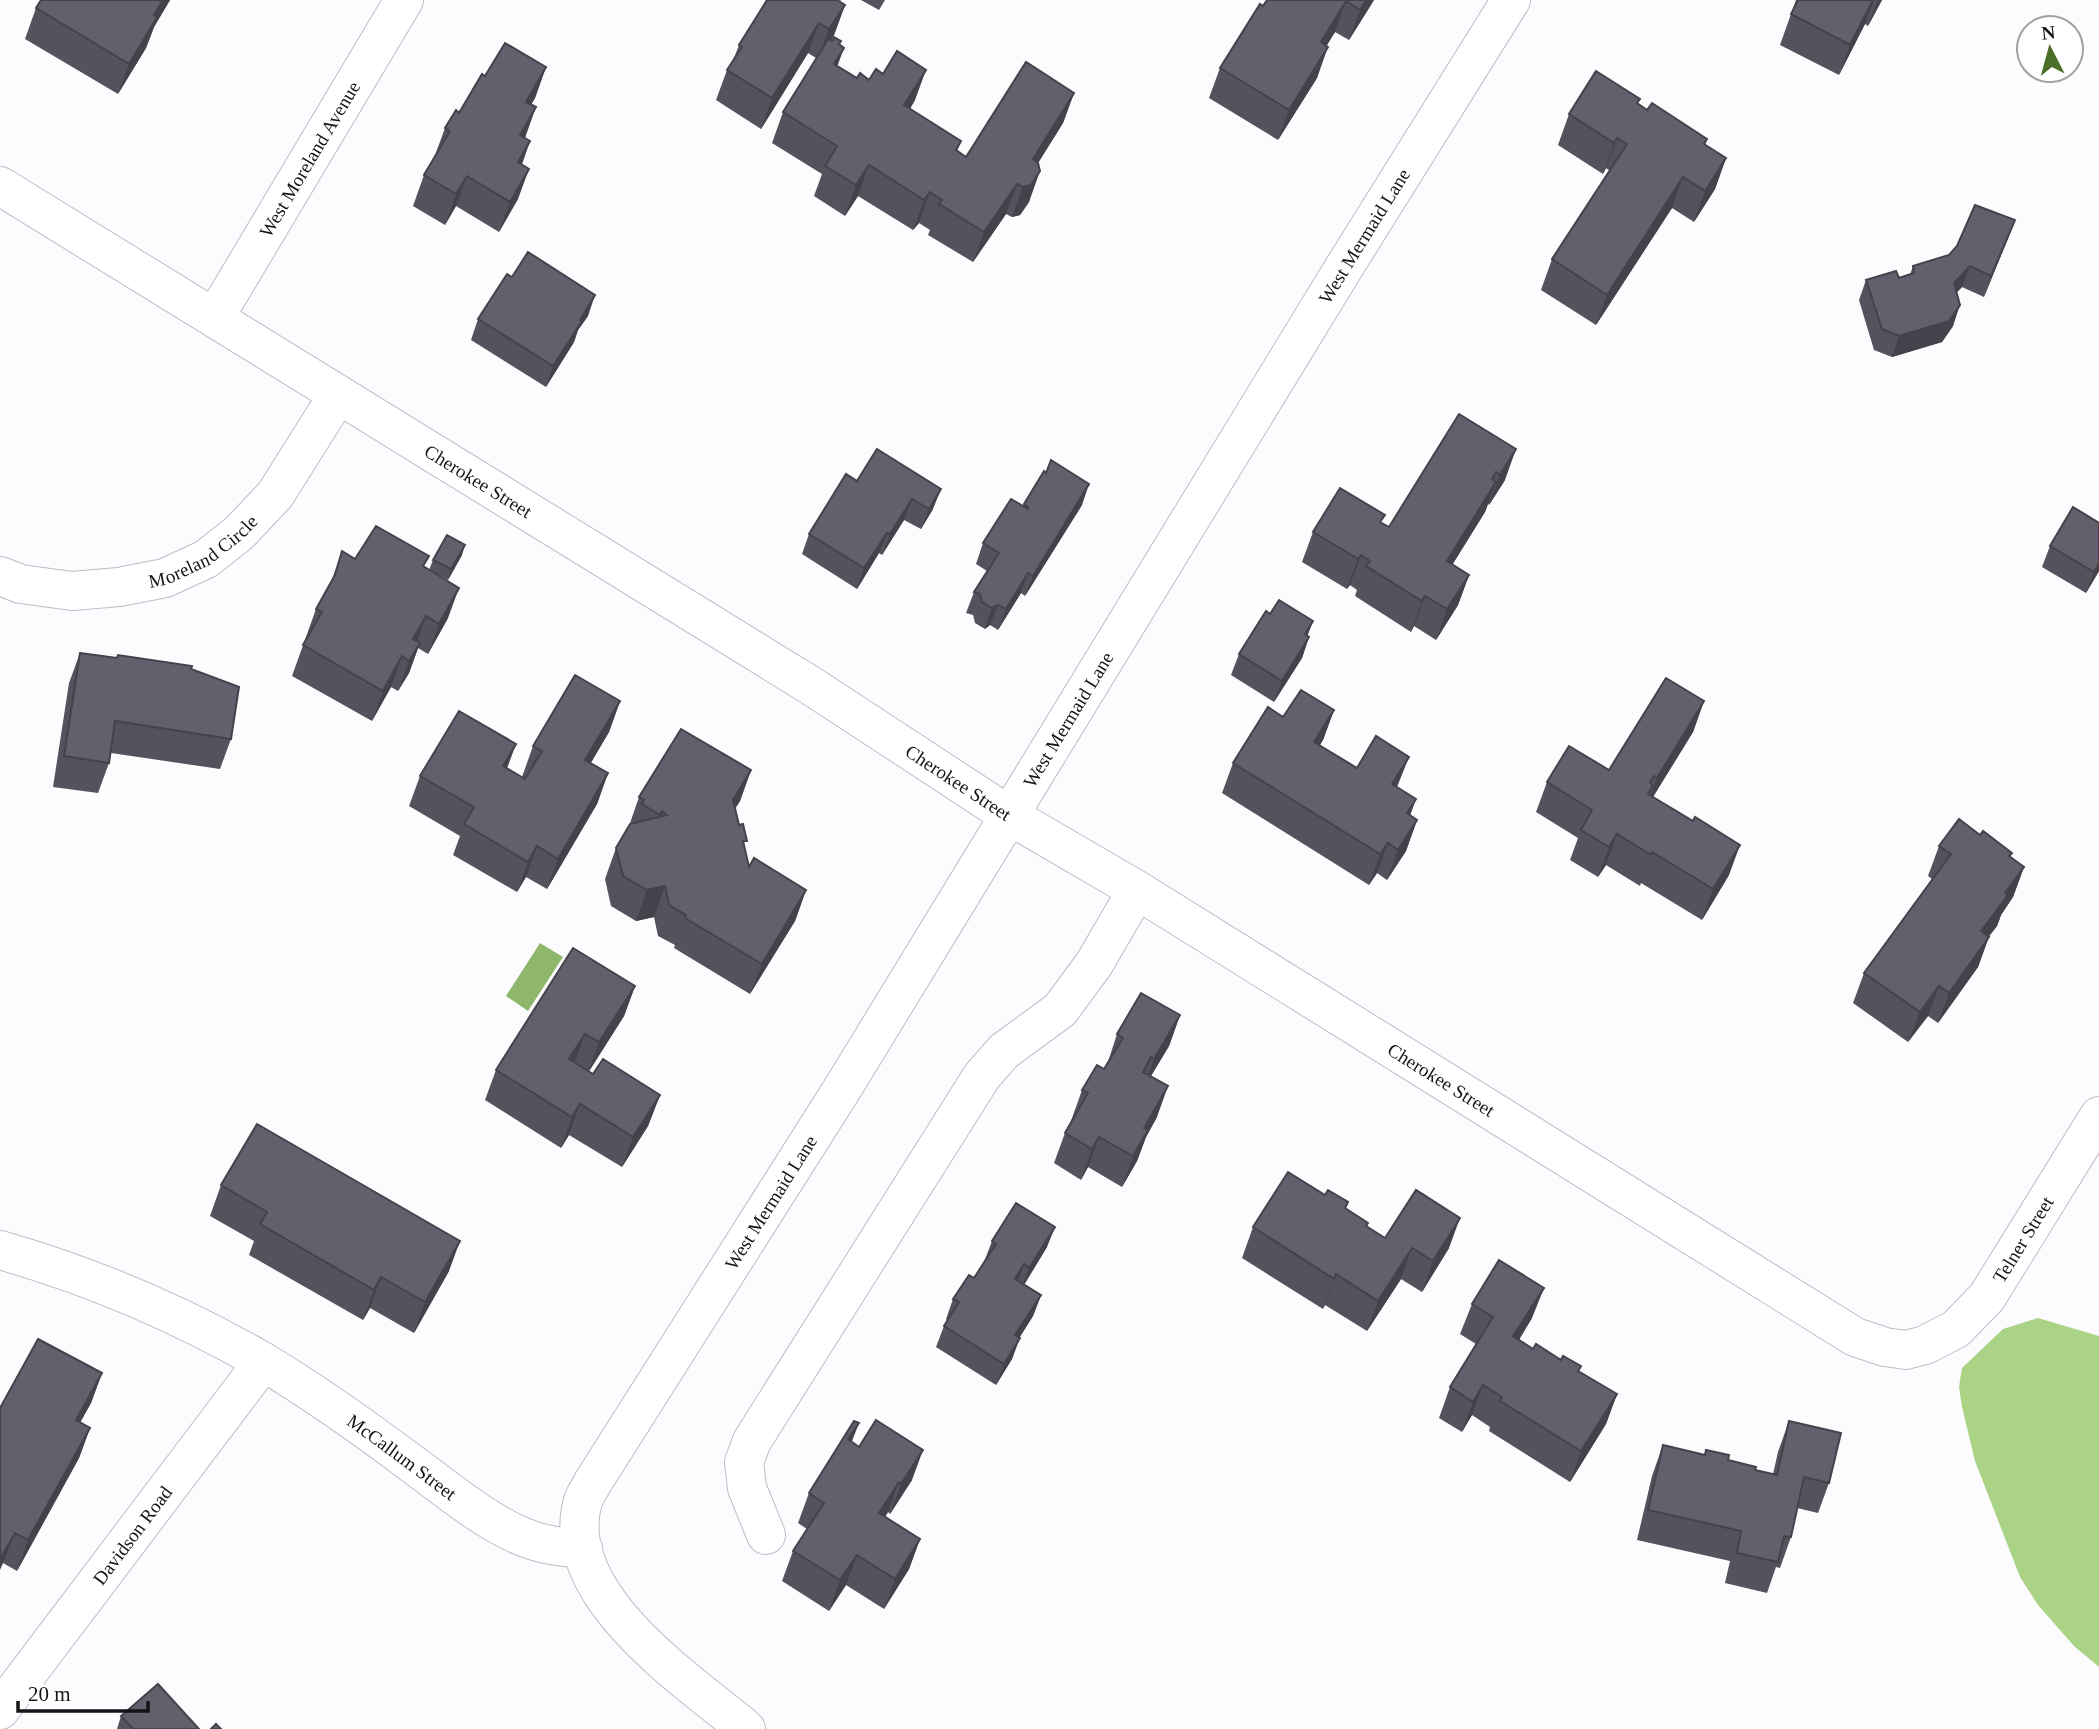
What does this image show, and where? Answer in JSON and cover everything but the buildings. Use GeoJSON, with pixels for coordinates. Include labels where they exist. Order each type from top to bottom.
{"type":"FeatureCollection","features":[{"type":"Feature","properties":{"kind":"street","name":"West Moreland Avenue"},"geometry":{"type":"LineString","coordinates":[[215,317],[404,0]]}},
{"type":"Feature","properties":{"kind":"street","name":"West Mermaid Lane"},"geometry":{"type":"LineString","coordinates":[[583,1549],[580,1528],[583,1501],[593,1482],[844,1086],[1329,292],[1511,0]]}},
{"type":"Feature","properties":{"kind":"street","name":"Cherokee Street"},"geometry":{"type":"LineString","coordinates":[[0,186],[813,687],[1010,816],[1137,890],[1855,1337],[1885,1348],[1906,1350],[1925,1345]]}},
{"type":"Feature","properties":{"kind":"street","name":"Moreland Circle"},"geometry":{"type":"LineString","coordinates":[[0,576],[21,584],[72,591],[119,587],[165,578],[206,559],[239,533],[275,495],[338,395]]}},
{"type":"Feature","properties":{"kind":"street"},"geometry":{"type":"LineString","coordinates":[[766,1535],[747,1488],[744,1462],[752,1441],[982,1076],[1004,1051],[1060,1010],[1094,964],[1137,890]]}},
{"type":"Feature","properties":{"kind":"street","name":"Telner Street"},"geometry":{"type":"LineString","coordinates":[[1925,1345],[1956,1329],[1987,1297],[2099,1116]]}},
{"type":"Feature","properties":{"kind":"street","name":"McCallum Street"},"geometry":{"type":"LineString","coordinates":[[0,1250],[115,1289],[196,1326],[263,1362],[349,1417],[468,1505],[499,1524],[520,1536],[547,1545],[583,1549]]}},
{"type":"Feature","properties":{"kind":"street","name":"Davidson Road"},"geometry":{"type":"LineString","coordinates":[[0,1710],[263,1362]]}},
{"type":"Feature","properties":{"kind":"street"},"geometry":{"type":"LineString","coordinates":[[583,1549],[589,1572],[616,1616],[634,1635],[746,1729]]}},
{"type":"Feature","properties":{"kind":"shaded area"},"geometry":{"type":"Polygon","coordinates":[[[540,943],[563,957],[528,1011],[506,996],[540,943]]]}},
{"type":"Feature","properties":{"kind":"shaded area"},"geometry":{"type":"Polygon","coordinates":[[[2038,1318],[2099,1336],[2099,1667],[2074,1646],[2038,1605],[2020,1577],[1975,1461],[1962,1407],[1959,1387],[1962,1368],[2003,1329],[2038,1318]]]}}]}
